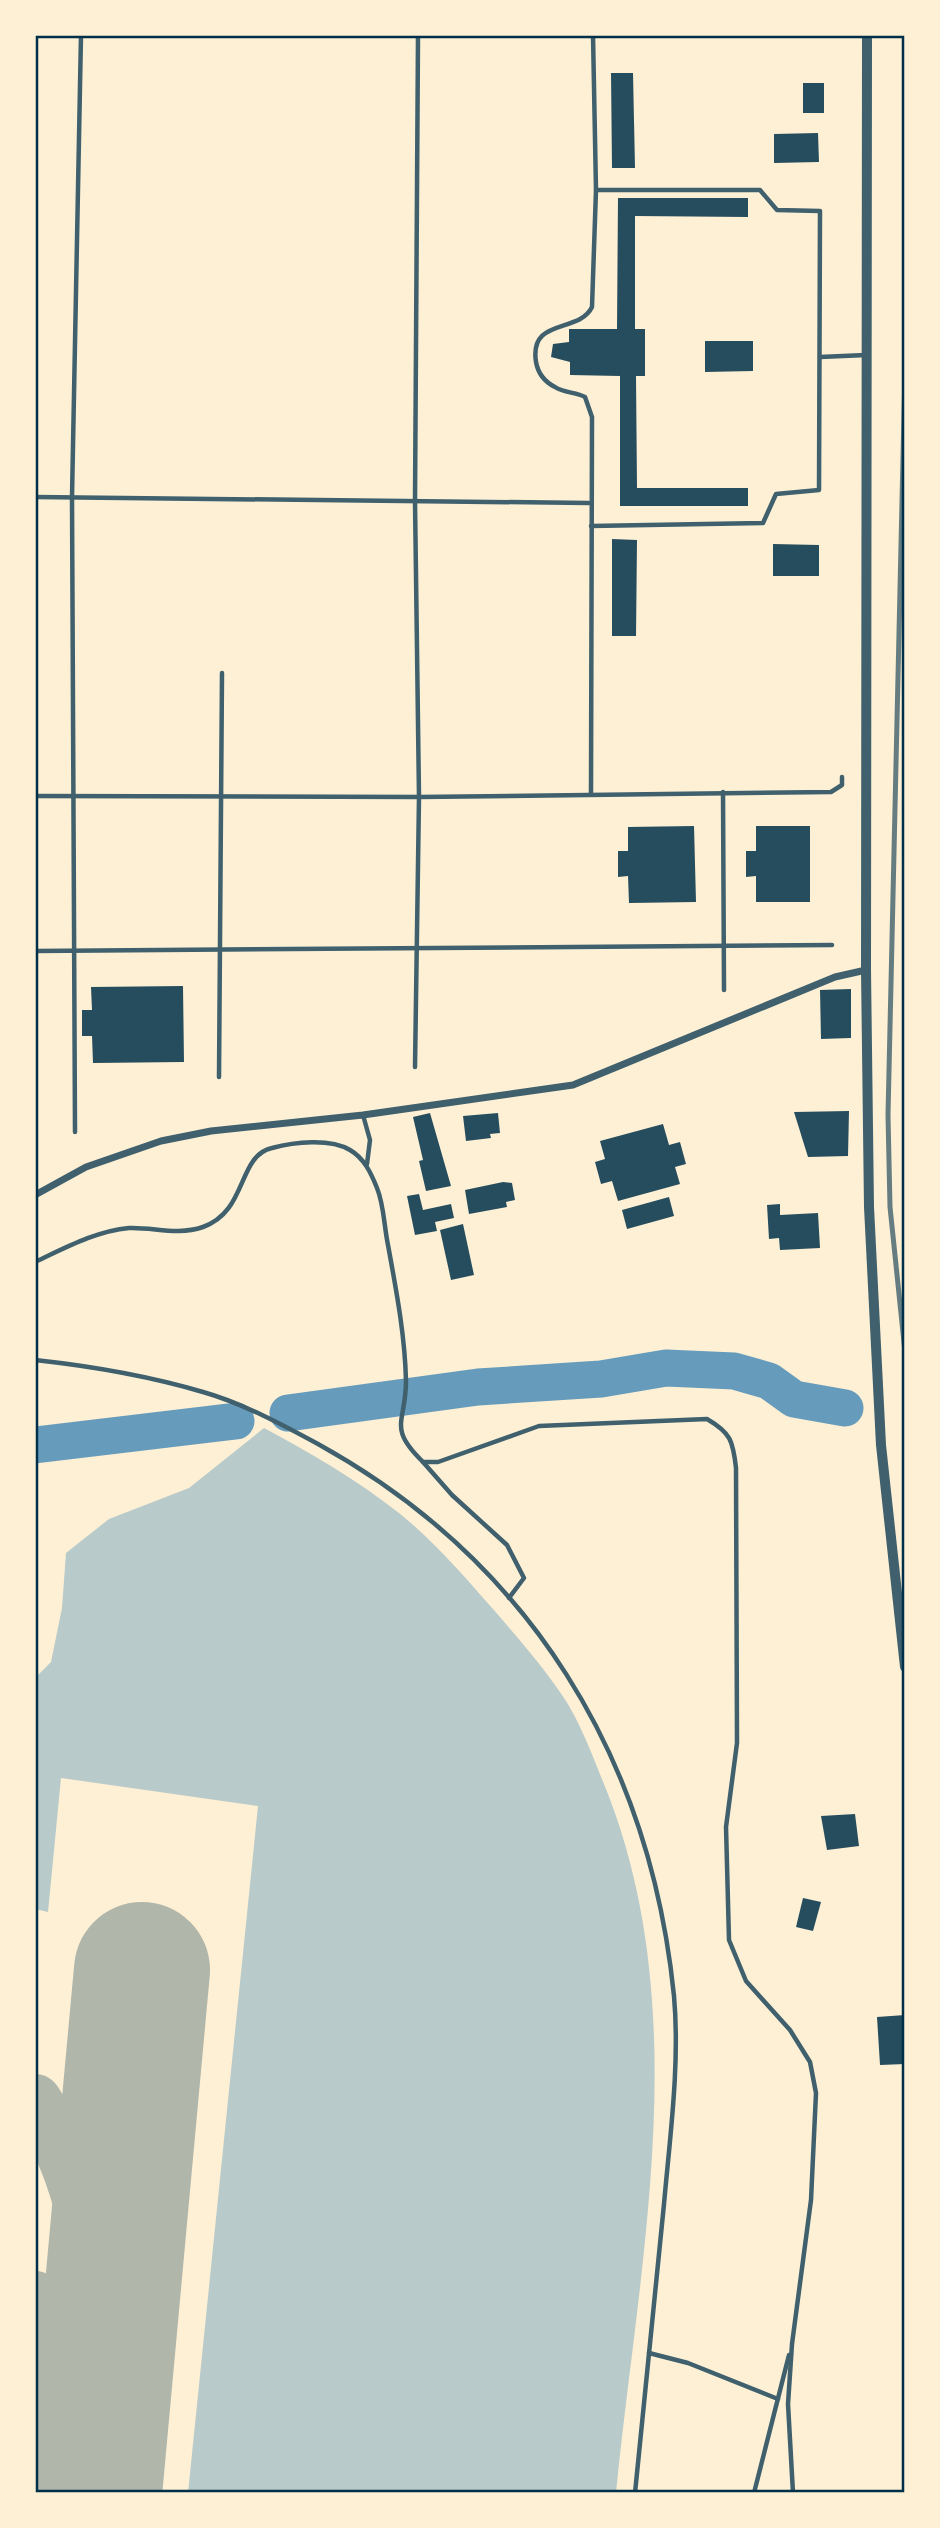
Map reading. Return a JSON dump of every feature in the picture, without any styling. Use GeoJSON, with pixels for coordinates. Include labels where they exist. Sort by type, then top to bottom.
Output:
{"type":"FeatureCollection","features":[{"type":"Feature","properties":{"kind":"street"},"geometry":{"type":"LineString","coordinates":[[867,35],[866,970],[869,1207],[881,1445],[905,1667]]}},
{"type":"Feature","properties":{"kind":"street"},"geometry":{"type":"LineString","coordinates":[[35,1195],[86,1167],[161,1141],[211,1131],[363,1115],[573,1084],[835,977],[866,970]]}},
{"type":"Feature","properties":{"kind":"lane"},"geometry":{"type":"LineString","coordinates":[[75,1132],[72,497],[80,35]]}},
{"type":"Feature","properties":{"kind":"lane"},"geometry":{"type":"LineString","coordinates":[[415,1067],[419,797],[415,501],[418,35]]}},
{"type":"Feature","properties":{"kind":"lane"},"geometry":{"type":"LineString","coordinates":[[591,793],[594,666],[590,407],[585,397],[556,388],[543,379],[537,366],[535,350],[539,340],[547,332],[582,319],[592,307],[596,190],[593,35]]}},
{"type":"Feature","properties":{"kind":"lane"},"geometry":{"type":"LineString","coordinates":[[591,526],[763,523],[776,494],[819,490],[820,211],[777,210],[760,191],[596,190]]}},
{"type":"Feature","properties":{"kind":"lane"},"geometry":{"type":"LineString","coordinates":[[820,357],[867,355]]}},
{"type":"Feature","properties":{"kind":"lane"},"geometry":{"type":"LineString","coordinates":[[35,497],[590,503]]}},
{"type":"Feature","properties":{"kind":"lane"},"geometry":{"type":"LineString","coordinates":[[219,1077],[222,673]]}},
{"type":"Feature","properties":{"kind":"lane"},"geometry":{"type":"LineString","coordinates":[[35,796],[419,797],[831,792],[842,785],[842,777]]}},
{"type":"Feature","properties":{"kind":"lane"},"geometry":{"type":"LineString","coordinates":[[723,792],[724,990]]}},
{"type":"Feature","properties":{"kind":"lane"},"geometry":{"type":"LineString","coordinates":[[35,951],[832,946]]}},
{"type":"Feature","properties":{"kind":"lane"},"geometry":{"type":"LineString","coordinates":[[363,1115],[370,1140],[367,1165]]}},
{"type":"Feature","properties":{"kind":"lane"},"geometry":{"type":"LineString","coordinates":[[35,1262],[93,1236],[130,1228],[174,1233],[204,1227],[227,1212],[237,1199],[251,1161],[271,1148],[314,1143],[338,1144],[352,1151],[367,1165],[378,1190],[399,1309],[406,1382],[399,1431],[408,1448],[507,1545],[524,1578],[509,1598]]}},
{"type":"Feature","properties":{"kind":"lane"},"geometry":{"type":"LineString","coordinates":[[35,1360],[70,1364],[205,1392],[294,1431],[360,1468],[427,1514],[509,1598],[564,1668],[607,1743],[642,1830],[665,1929],[674,2000],[673,2089],[635,2493]]}},
{"type":"Feature","properties":{"kind":"lane"},"geometry":{"type":"LineString","coordinates":[[423,1462],[438,1462],[539,1426],[707,1419],[727,1431],[734,1450],[737,1743],[726,1827],[729,1940],[746,1981],[790,2030],[810,2062],[816,2093],[811,2200],[792,2344],[788,2404],[793,2493]]}},
{"type":"Feature","properties":{"kind":"lane"},"geometry":{"type":"LineString","coordinates":[[754,2493],[792,2344]]}},
{"type":"Feature","properties":{"kind":"lane"},"geometry":{"type":"LineString","coordinates":[[649,2353],[688,2363],[778,2399]]}},
{"type":"Feature","properties":{"kind":"shaded area"},"geometry":{"type":"Polygon","coordinates":[[[264,1428],[367,1489],[412,1524],[448,1559],[554,1684],[580,1727],[604,1784],[632,1870],[648,1957],[654,2046],[653,2136],[647,2225],[616,2493],[188,2493],[258,1806],[61,1778],[48,1912],[35,1909],[35,1678],[51,1662],[62,1608],[66,1553],[109,1519],[189,1488],[264,1428]]]}},
{"type":"Feature","properties":{"kind":"building"},"geometry":{"type":"Polygon","coordinates":[[[611,73],[633,73],[635,168],[612,168],[611,73]]]}},
{"type":"Feature","properties":{"kind":"building"},"geometry":{"type":"Polygon","coordinates":[[[803,83],[824,83],[824,113],[803,113],[803,83]]]}},
{"type":"Feature","properties":{"kind":"building"},"geometry":{"type":"Polygon","coordinates":[[[818,133],[819,162],[774,163],[774,134],[818,133]]]}},
{"type":"Feature","properties":{"kind":"building"},"geometry":{"type":"Polygon","coordinates":[[[618,198],[748,198],[748,217],[635,216],[635,329],[645,329],[645,376],[636,376],[637,488],[748,488],[748,506],[620,506],[620,376],[570,375],[570,362],[551,357],[553,344],[569,342],[569,329],[617,329],[618,198]]]}},
{"type":"Feature","properties":{"kind":"building"},"geometry":{"type":"Polygon","coordinates":[[[705,341],[753,341],[753,371],[705,372],[705,341]]]}},
{"type":"Feature","properties":{"kind":"building"},"geometry":{"type":"Polygon","coordinates":[[[612,539],[637,540],[636,636],[612,636],[612,539]]]}},
{"type":"Feature","properties":{"kind":"building"},"geometry":{"type":"Polygon","coordinates":[[[773,544],[819,545],[819,576],[773,576],[773,544]]]}},
{"type":"Feature","properties":{"kind":"building"},"geometry":{"type":"Polygon","coordinates":[[[694,826],[696,902],[629,903],[628,876],[618,877],[618,851],[628,851],[628,827],[694,826]]]}},
{"type":"Feature","properties":{"kind":"building"},"geometry":{"type":"Polygon","coordinates":[[[756,826],[810,826],[810,902],[756,902],[756,876],[746,877],[746,851],[756,851],[756,826]]]}},
{"type":"Feature","properties":{"kind":"building"},"geometry":{"type":"Polygon","coordinates":[[[183,986],[184,1062],[93,1063],[92,1036],[82,1036],[82,1010],[92,1010],[91,987],[183,986]]]}},
{"type":"Feature","properties":{"kind":"building"},"geometry":{"type":"Polygon","coordinates":[[[851,989],[851,1038],[821,1039],[820,990],[851,989]]]}},
{"type":"Feature","properties":{"kind":"building"},"geometry":{"type":"Polygon","coordinates":[[[849,1111],[848,1156],[808,1157],[794,1112],[849,1111]]]}},
{"type":"Feature","properties":{"kind":"building"},"geometry":{"type":"Polygon","coordinates":[[[430,1113],[451,1186],[426,1191],[419,1161],[423,1160],[413,1117],[430,1113]]]}},
{"type":"Feature","properties":{"kind":"building"},"geometry":{"type":"Polygon","coordinates":[[[498,1113],[500,1133],[490,1134],[491,1138],[466,1141],[463,1116],[498,1113]]]}},
{"type":"Feature","properties":{"kind":"building"},"geometry":{"type":"Polygon","coordinates":[[[663,1124],[669,1145],[680,1142],[686,1164],[675,1167],[680,1184],[618,1201],[612,1181],[601,1184],[595,1162],[605,1159],[600,1141],[663,1124]]]}},
{"type":"Feature","properties":{"kind":"building"},"geometry":{"type":"Polygon","coordinates":[[[503,1182],[512,1183],[515,1200],[506,1202],[507,1207],[469,1214],[465,1190],[503,1182]]]}},
{"type":"Feature","properties":{"kind":"building"},"geometry":{"type":"Polygon","coordinates":[[[419,1194],[423,1210],[451,1204],[454,1218],[435,1222],[437,1231],[415,1235],[407,1196],[419,1194]]]}},
{"type":"Feature","properties":{"kind":"building"},"geometry":{"type":"Polygon","coordinates":[[[669,1197],[674,1216],[627,1229],[622,1210],[669,1197]]]}},
{"type":"Feature","properties":{"kind":"building"},"geometry":{"type":"Polygon","coordinates":[[[780,1204],[780,1215],[818,1213],[820,1248],[780,1250],[779,1238],[769,1239],[767,1205],[780,1204]]]}},
{"type":"Feature","properties":{"kind":"building"},"geometry":{"type":"Polygon","coordinates":[[[463,1224],[474,1275],[451,1280],[440,1230],[463,1224]]]}},
{"type":"Feature","properties":{"kind":"building"},"geometry":{"type":"Polygon","coordinates":[[[855,1814],[859,1846],[827,1850],[821,1816],[855,1814]]]}},
{"type":"Feature","properties":{"kind":"building"},"geometry":{"type":"Polygon","coordinates":[[[803,1898],[821,1902],[813,1931],[796,1927],[803,1898]]]}},
{"type":"Feature","properties":{"kind":"building"},"geometry":{"type":"Polygon","coordinates":[[[905,2015],[905,2064],[880,2065],[877,2017],[905,2015]]]}},
{"type":"Feature","properties":{"kind":"waterway"},"geometry":{"type":"LineString","coordinates":[[288,1413],[478,1387],[601,1379],[666,1368],[734,1371],[769,1381],[794,1399],[845,1408]]}},
{"type":"Feature","properties":{"kind":"waterway"},"geometry":{"type":"LineString","coordinates":[[35,1445],[236,1421]]}},
{"type":"Feature","properties":{"kind":"taxiway"},"geometry":{"type":"LineString","coordinates":[[35,2101],[56,2138],[72,2176],[83,2215],[96,2295],[101,2419]]}},
{"type":"Feature","properties":{"kind":"taxiway"},"geometry":{"type":"LineString","coordinates":[[35,2298],[50,2493]]}},
{"type":"Feature","properties":{"kind":"runway"},"geometry":{"type":"LineString","coordinates":[[94,2493],[142,1970]]}},
{"type":"Feature","properties":{"kind":"railway"},"geometry":{"type":"LineString","coordinates":[[905,370],[888,1115],[890,1207],[905,1352]]}}]}
